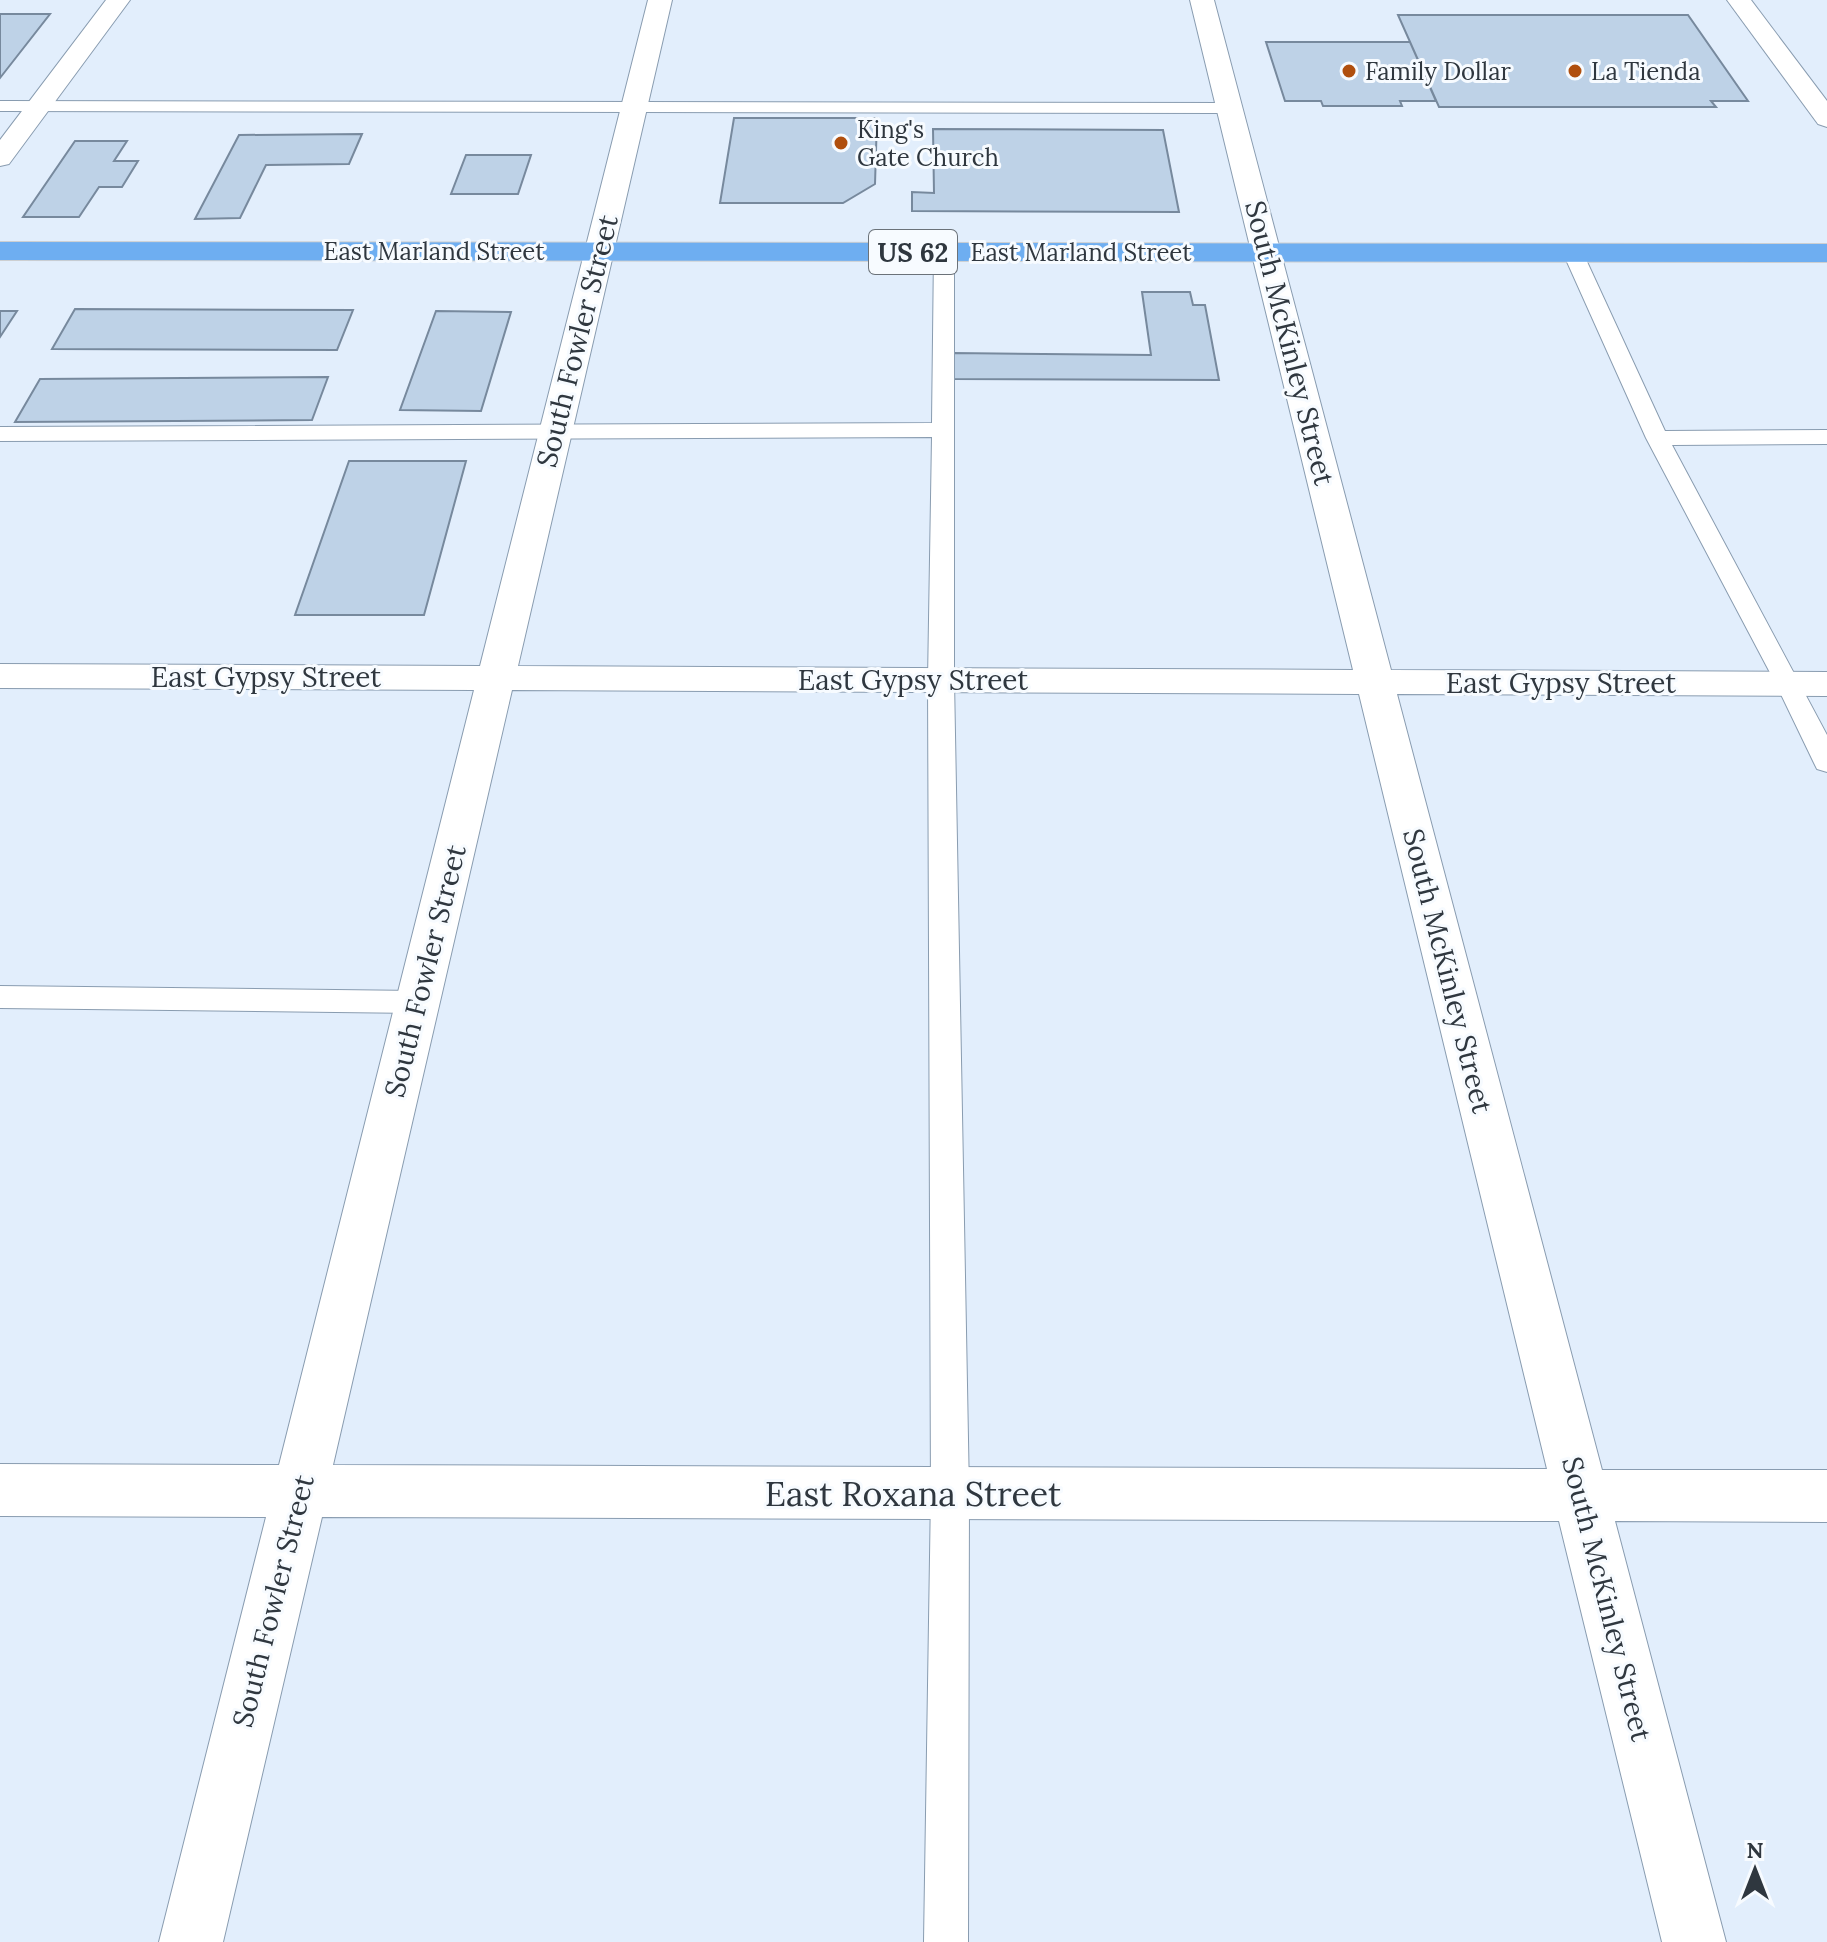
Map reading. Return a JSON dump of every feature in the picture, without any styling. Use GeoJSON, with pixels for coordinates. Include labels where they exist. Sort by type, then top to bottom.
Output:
{"type":"FeatureCollection","features":[{"type":"Feature","properties":{"kind":"highway","name":"East Marland Street"},"geometry":{"type":"LineString","coordinates":[[0,251],[1827,253]]}},
{"type":"Feature","properties":{"kind":"street"},"geometry":{"type":"LineString","coordinates":[[0,158],[118,0]]}},
{"type":"Feature","properties":{"kind":"street","name":"South Fowler Street"},"geometry":{"type":"LineString","coordinates":[[191,1942],[660,0]]}},
{"type":"Feature","properties":{"kind":"street","name":"South McKinley Street"},"geometry":{"type":"LineString","coordinates":[[1202,0],[1694,1942]]}},
{"type":"Feature","properties":{"kind":"street"},"geometry":{"type":"LineString","coordinates":[[1739,0],[1826,115]]}},
{"type":"Feature","properties":{"kind":"street","name":"East Gypsy Street"},"geometry":{"type":"LineString","coordinates":[[0,676],[1827,684]]}},
{"type":"Feature","properties":{"kind":"street","name":"East Roxana Street"},"geometry":{"type":"LineString","coordinates":[[0,1490],[1827,1496]]}},
{"type":"Feature","properties":{"kind":"lane"},"geometry":{"type":"LineString","coordinates":[[0,106],[1230,108]]}},
{"type":"Feature","properties":{"kind":"lane"},"geometry":{"type":"LineString","coordinates":[[944,252],[941,680],[950,1493],[946,1942]]}},
{"type":"Feature","properties":{"kind":"lane"},"geometry":{"type":"LineString","coordinates":[[1573,253],[1657,438],[1789,684],[1827,763]]}},
{"type":"Feature","properties":{"kind":"lane"},"geometry":{"type":"LineString","coordinates":[[0,434],[943,430]]}},
{"type":"Feature","properties":{"kind":"lane"},"geometry":{"type":"LineString","coordinates":[[1657,438],[1827,437]]}},
{"type":"Feature","properties":{"kind":"lane"},"geometry":{"type":"LineString","coordinates":[[0,997],[417,1002]]}},
{"type":"Feature","properties":{"kind":"building"},"geometry":{"type":"Polygon","coordinates":[[[0,14],[50,14],[0,78],[0,14]]]}},
{"type":"Feature","properties":{"kind":"building","name":"La Tienda"},"geometry":{"type":"Polygon","coordinates":[[[1398,15],[1688,15],[1748,101],[1711,101],[1716,107],[1439,107],[1398,15]]]}},
{"type":"Feature","properties":{"kind":"building","name":"Family Dollar"},"geometry":{"type":"Polygon","coordinates":[[[1266,42],[1410,42],[1436,101],[1400,101],[1402,106],[1323,106],[1321,101],[1285,101],[1266,42]]]}},
{"type":"Feature","properties":{"kind":"building"},"geometry":{"type":"Polygon","coordinates":[[[734,118],[877,118],[875,184],[843,203],[720,203],[734,118]]]}},
{"type":"Feature","properties":{"kind":"building"},"geometry":{"type":"Polygon","coordinates":[[[933,129],[1163,130],[1179,212],[912,211],[912,192],[934,193],[933,129]]]}},
{"type":"Feature","properties":{"kind":"building"},"geometry":{"type":"Polygon","coordinates":[[[362,134],[349,164],[266,165],[240,218],[195,219],[239,135],[362,134]]]}},
{"type":"Feature","properties":{"kind":"building"},"geometry":{"type":"Polygon","coordinates":[[[75,141],[127,141],[114,161],[138,161],[122,187],[99,187],[79,217],[23,217],[75,141]]]}},
{"type":"Feature","properties":{"kind":"building"},"geometry":{"type":"Polygon","coordinates":[[[466,155],[531,155],[518,194],[451,194],[466,155]]]}},
{"type":"Feature","properties":{"kind":"building"},"geometry":{"type":"Polygon","coordinates":[[[1142,292],[1190,292],[1193,305],[1205,305],[1219,380],[954,379],[954,353],[1151,355],[1142,292]]]}},
{"type":"Feature","properties":{"kind":"building"},"geometry":{"type":"Polygon","coordinates":[[[75,309],[353,310],[337,350],[52,349],[75,309]]]}},
{"type":"Feature","properties":{"kind":"building"},"geometry":{"type":"Polygon","coordinates":[[[0,311],[17,311],[0,337],[0,311]]]}},
{"type":"Feature","properties":{"kind":"building"},"geometry":{"type":"Polygon","coordinates":[[[436,311],[511,312],[481,411],[400,410],[436,311]]]}},
{"type":"Feature","properties":{"kind":"building"},"geometry":{"type":"Polygon","coordinates":[[[328,377],[312,420],[15,422],[40,379],[328,377]]]}},
{"type":"Feature","properties":{"kind":"building"},"geometry":{"type":"Polygon","coordinates":[[[349,461],[466,461],[424,615],[295,615],[349,461]]]}},
{"type":"Feature","properties":{"kind":"place","name":"Family Dollar"},"geometry":{"type":"Point","coordinates":[1349,71]}},
{"type":"Feature","properties":{"kind":"place","name":"La Tienda"},"geometry":{"type":"Point","coordinates":[1575,71]}},
{"type":"Feature","properties":{"kind":"place","name":"King's Gate Church"},"geometry":{"type":"Point","coordinates":[841,143]}}]}
